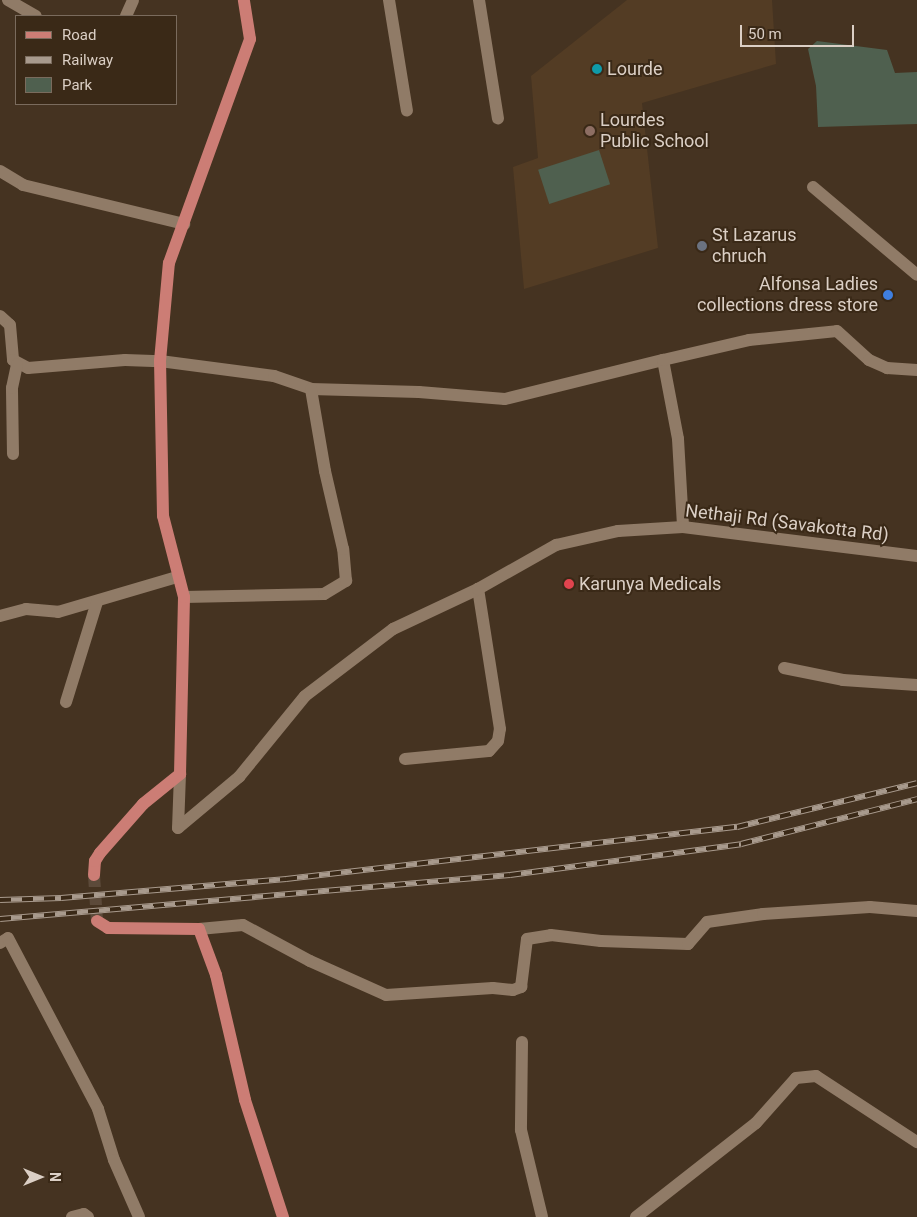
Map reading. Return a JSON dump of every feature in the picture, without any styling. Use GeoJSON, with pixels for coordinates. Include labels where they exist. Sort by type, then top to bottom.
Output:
{"type":"FeatureCollection","features":[{"type":"Feature","properties":{"kind":"main road"},"geometry":{"type":"LineString","coordinates":[[94,875],[95,860],[100,853],[143,804],[180,774],[184,597],[163,516],[160,361],[169,263],[250,39],[244,0]]}},
{"type":"Feature","properties":{"kind":"main road"},"geometry":{"type":"LineString","coordinates":[[97,921],[108,928],[199,929],[216,975],[245,1100],[283,1217]]}},
{"type":"Feature","properties":{"kind":"street"},"geometry":{"type":"LineString","coordinates":[[8,0],[34,15]]}},
{"type":"Feature","properties":{"kind":"street"},"geometry":{"type":"LineString","coordinates":[[126,15],[133,0]]}},
{"type":"Feature","properties":{"kind":"street"},"geometry":{"type":"LineString","coordinates":[[389,0],[407,111]]}},
{"type":"Feature","properties":{"kind":"street"},"geometry":{"type":"LineString","coordinates":[[479,0],[498,118]]}},
{"type":"Feature","properties":{"kind":"street"},"geometry":{"type":"LineString","coordinates":[[0,171],[23,185],[184,224]]}},
{"type":"Feature","properties":{"kind":"street"},"geometry":{"type":"LineString","coordinates":[[813,187],[917,275]]}},
{"type":"Feature","properties":{"kind":"street"},"geometry":{"type":"LineString","coordinates":[[0,316],[10,325],[13,360],[17,364],[28,368],[125,360],[160,361],[274,376],[311,389],[420,392],[505,399],[749,340],[837,331],[869,360],[887,368],[917,370]]}},
{"type":"Feature","properties":{"kind":"street"},"geometry":{"type":"LineString","coordinates":[[663,360],[678,439],[683,527]]}},
{"type":"Feature","properties":{"kind":"street"},"geometry":{"type":"LineString","coordinates":[[13,454],[12,388],[17,364]]}},
{"type":"Feature","properties":{"kind":"street"},"geometry":{"type":"LineString","coordinates":[[184,597],[324,594],[346,581],[343,549],[325,471],[311,389]]}},
{"type":"Feature","properties":{"kind":"street","name":"Nethaji Rd (Savakotta Rd)"},"geometry":{"type":"LineString","coordinates":[[180,774],[178,828],[239,777],[305,696],[393,629],[478,589],[556,545],[618,531],[683,527],[917,556]]}},
{"type":"Feature","properties":{"kind":"street"},"geometry":{"type":"LineString","coordinates":[[0,616],[26,609],[58,612],[97,602],[178,576]]}},
{"type":"Feature","properties":{"kind":"street"},"geometry":{"type":"LineString","coordinates":[[405,759],[488,751],[498,741],[500,729],[478,589]]}},
{"type":"Feature","properties":{"kind":"street"},"geometry":{"type":"LineString","coordinates":[[66,702],[97,602]]}},
{"type":"Feature","properties":{"kind":"street"},"geometry":{"type":"LineString","coordinates":[[784,668],[843,680],[917,685]]}},
{"type":"Feature","properties":{"kind":"street"},"geometry":{"type":"LineString","coordinates":[[199,929],[243,925],[310,961],[386,995],[493,988],[513,990],[521,987],[527,939],[551,935],[601,941],[688,944],[707,922],[763,914],[860,908],[917,911]]}},
{"type":"Feature","properties":{"kind":"street"},"geometry":{"type":"LineString","coordinates":[[0,942],[8,938],[98,1109],[114,1160],[139,1217]]}},
{"type":"Feature","properties":{"kind":"street"},"geometry":{"type":"LineString","coordinates":[[522,1042],[522,1130],[542,1217]]}},
{"type":"Feature","properties":{"kind":"street"},"geometry":{"type":"LineString","coordinates":[[636,1217],[756,1123],[796,1078],[816,1076],[917,1142]]}},
{"type":"Feature","properties":{"kind":"street"},"geometry":{"type":"LineString","coordinates":[[72,1217],[84,1214],[88,1217]]}},
{"type":"Feature","properties":{"kind":"shaded area","name":"Lourdes Public School"},"geometry":{"type":"Polygon","coordinates":[[[627,0],[772,0],[776,64],[642,103],[658,248],[524,289],[513,167],[538,158],[531,76],[627,0]]]}},
{"type":"Feature","properties":{"kind":"green space"},"geometry":{"type":"Polygon","coordinates":[[[817,41],[887,50],[895,73],[917,72],[917,124],[818,127],[816,86],[808,49],[817,41]]]}},
{"type":"Feature","properties":{"kind":"green space"},"geometry":{"type":"Polygon","coordinates":[[[599,150],[610,184],[549,204],[538,170],[599,150]]]}},
{"type":"Feature","properties":{"kind":"tunnel"},"geometry":{"type":"LineString","coordinates":[[94,875],[97,921]]}},
{"type":"Feature","properties":{"kind":"railway"},"geometry":{"type":"LineString","coordinates":[[0,900],[61,898],[286,879],[737,827],[917,783]]}},
{"type":"Feature","properties":{"kind":"railway"},"geometry":{"type":"LineString","coordinates":[[0,919],[510,875],[741,844],[917,799]]}},
{"type":"Feature","properties":{"kind":"place","name":"Lourde"},"geometry":{"type":"Point","coordinates":[597,69]}},
{"type":"Feature","properties":{"kind":"place","name":"Lourdes Public School"},"geometry":{"type":"Point","coordinates":[590,131]}},
{"type":"Feature","properties":{"kind":"place","name":"St Lazarus chruch"},"geometry":{"type":"Point","coordinates":[702,246]}},
{"type":"Feature","properties":{"kind":"place","name":"Alfonsa Ladies collections dress store"},"geometry":{"type":"Point","coordinates":[888,295]}},
{"type":"Feature","properties":{"kind":"place","name":"Karunya Medicals"},"geometry":{"type":"Point","coordinates":[569,584]}}]}
